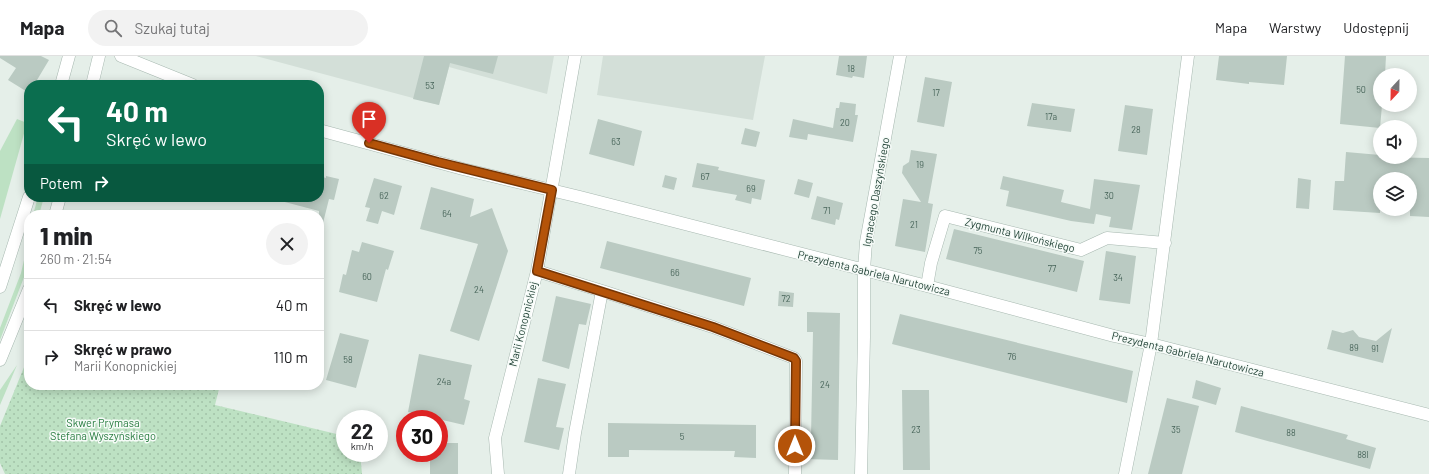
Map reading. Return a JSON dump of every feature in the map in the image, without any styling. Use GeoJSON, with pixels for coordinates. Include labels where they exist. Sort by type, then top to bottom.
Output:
{"type":"FeatureCollection","features":[{"type":"Feature","properties":{"kind":"street"},"geometry":{"type":"LineString","coordinates":[[62,80],[69,56]]}},
{"type":"Feature","properties":{"kind":"street"},"geometry":{"type":"LineString","coordinates":[[93,80],[99,56]]}},
{"type":"Feature","properties":{"kind":"street"},"geometry":{"type":"LineString","coordinates":[[121,56],[181,80]]}},
{"type":"Feature","properties":{"kind":"street","name":"Marii Konopnickiej"},"geometry":{"type":"LineString","coordinates":[[498,474],[495,438],[537,271],[575,56]]}},
{"type":"Feature","properties":{"kind":"street","name":"Ignacego Daszyńskiego"},"geometry":{"type":"LineString","coordinates":[[861,474],[864,270],[866,242],[900,56]]}},
{"type":"Feature","properties":{"kind":"street"},"geometry":{"type":"LineString","coordinates":[[1125,474],[1151,344],[1188,56]]}},
{"type":"Feature","properties":{"kind":"street","name":"Prezydenta Gabriela Narutowicza"},"geometry":{"type":"LineString","coordinates":[[324,131],[456,167],[552,190],[1429,416]]}},
{"type":"Feature","properties":{"kind":"street"},"geometry":{"type":"LineString","coordinates":[[0,287],[24,213]]}},
{"type":"Feature","properties":{"kind":"street","name":"Zygmunta Wilkońskiego"},"geometry":{"type":"LineString","coordinates":[[927,286],[931,263],[945,216],[1081,250],[1108,238],[1165,243]]}},
{"type":"Feature","properties":{"kind":"street"},"geometry":{"type":"LineString","coordinates":[[537,271],[713,327],[794,358],[796,361],[795,474]]}},
{"type":"Feature","properties":{"kind":"street"},"geometry":{"type":"LineString","coordinates":[[569,474],[575,433],[602,291]]}},
{"type":"Feature","properties":{"kind":"street"},"geometry":{"type":"LineString","coordinates":[[0,360],[24,301]]}},
{"type":"Feature","properties":{"kind":"shaded area"},"geometry":{"type":"Polygon","coordinates":[[[256,56],[554,56],[547,94],[449,67],[439,105],[256,56]]]}},
{"type":"Feature","properties":{"kind":"shaded area"},"geometry":{"type":"Polygon","coordinates":[[[603,56],[765,56],[753,120],[597,95],[603,56]]]}},
{"type":"Feature","properties":{"kind":"green space"},"geometry":{"type":"Polygon","coordinates":[[[17,119],[24,122],[24,134],[0,219],[0,151],[17,119]]]}},
{"type":"Feature","properties":{"kind":"green space"},"geometry":{"type":"Polygon","coordinates":[[[37,202],[43,202],[40,210],[34,210],[37,202]]]}},
{"type":"Feature","properties":{"kind":"green space"},"geometry":{"type":"Polygon","coordinates":[[[24,260],[24,277],[0,340],[0,328],[21,273],[24,260]]]}},
{"type":"Feature","properties":{"kind":"green space"},"geometry":{"type":"Polygon","coordinates":[[[17,365],[0,405],[0,390],[17,365]]]}},
{"type":"Feature","properties":{"kind":"green space","name":"Skwer Prymasa Stefana Wyszyńskiego"},"geometry":{"type":"Polygon","coordinates":[[[24,367],[24,390],[219,390],[215,405],[336,434],[336,462],[361,462],[362,474],[5,474],[0,463],[0,426],[24,367]]]}},
{"type":"Feature","properties":{"kind":"building"},"geometry":{"type":"Polygon","coordinates":[[[0,56],[41,56],[49,60],[37,80],[24,80],[24,90],[8,80],[16,68],[0,58],[0,56]]]}},
{"type":"Feature","properties":{"kind":"building"},"geometry":{"type":"Polygon","coordinates":[[[424,56],[498,56],[493,74],[450,63],[439,105],[413,99],[424,56]]]}},
{"type":"Feature","properties":{"kind":"building"},"geometry":{"type":"Polygon","coordinates":[[[839,56],[867,56],[864,78],[853,76],[852,78],[836,75],[839,56]]]}},
{"type":"Feature","properties":{"kind":"building"},"geometry":{"type":"Polygon","coordinates":[[[1219,56],[1287,56],[1284,85],[1249,82],[1249,84],[1216,80],[1219,56]]]}},
{"type":"Feature","properties":{"kind":"building"},"geometry":{"type":"Polygon","coordinates":[[[1345,56],[1386,56],[1385,68],[1373,68],[1373,112],[1381,112],[1381,120],[1373,120],[1373,127],[1340,124],[1345,56]]]}},
{"type":"Feature","properties":{"kind":"building"},"geometry":{"type":"Polygon","coordinates":[[[925,77],[952,82],[944,127],[917,122],[925,77]]]}},
{"type":"Feature","properties":{"kind":"building"},"geometry":{"type":"Polygon","coordinates":[[[840,102],[856,104],[855,115],[858,115],[853,142],[808,134],[807,140],[789,137],[793,119],[833,128],[836,108],[839,108],[840,102]]]}},
{"type":"Feature","properties":{"kind":"building"},"geometry":{"type":"Polygon","coordinates":[[[1032,103],[1075,109],[1071,132],[1027,126],[1032,103]]]}},
{"type":"Feature","properties":{"kind":"building"},"geometry":{"type":"Polygon","coordinates":[[[1125,105],[1153,109],[1147,155],[1118,151],[1125,105]]]}},
{"type":"Feature","properties":{"kind":"building"},"geometry":{"type":"Polygon","coordinates":[[[598,119],[642,131],[634,166],[589,154],[598,119]]]}},
{"type":"Feature","properties":{"kind":"building"},"geometry":{"type":"Polygon","coordinates":[[[745,128],[760,132],[756,147],[741,144],[745,128]]]}},
{"type":"Feature","properties":{"kind":"building"},"geometry":{"type":"Polygon","coordinates":[[[911,150],[937,154],[928,203],[933,204],[925,252],[895,246],[903,199],[921,202],[902,173],[903,166],[909,162],[911,150]]]}},
{"type":"Feature","properties":{"kind":"building"},"geometry":{"type":"Polygon","coordinates":[[[1346,152],[1373,154],[1373,164],[1417,164],[1417,158],[1429,158],[1429,217],[1410,216],[1417,216],[1417,172],[1373,172],[1373,213],[1333,210],[1335,181],[1344,181],[1346,152]]]}},
{"type":"Feature","properties":{"kind":"building"},"geometry":{"type":"Polygon","coordinates":[[[697,163],[719,167],[718,170],[765,180],[761,200],[752,198],[751,204],[735,200],[737,195],[692,187],[697,163]]]}},
{"type":"Feature","properties":{"kind":"building"},"geometry":{"type":"Polygon","coordinates":[[[665,175],[677,178],[674,190],[662,187],[665,175]]]}},
{"type":"Feature","properties":{"kind":"building"},"geometry":{"type":"Polygon","coordinates":[[[326,176],[339,179],[334,200],[329,199],[324,219],[324,210],[315,210],[285,202],[324,202],[324,177],[326,178],[326,176]]]}},
{"type":"Feature","properties":{"kind":"building"},"geometry":{"type":"Polygon","coordinates":[[[1003,176],[1064,190],[1061,202],[1090,209],[1094,179],[1140,185],[1132,230],[1109,227],[1111,217],[1096,214],[1094,224],[1071,221],[1006,206],[1009,191],[1000,189],[1003,176]]]}},
{"type":"Feature","properties":{"kind":"building"},"geometry":{"type":"Polygon","coordinates":[[[374,178],[402,186],[394,215],[382,211],[378,224],[366,221],[370,208],[365,207],[374,178]]]}},
{"type":"Feature","properties":{"kind":"building"},"geometry":{"type":"Polygon","coordinates":[[[1298,178],[1311,180],[1309,209],[1296,208],[1298,178]]]}},
{"type":"Feature","properties":{"kind":"building"},"geometry":{"type":"Polygon","coordinates":[[[798,179],[813,183],[809,198],[794,194],[798,179]]]}},
{"type":"Feature","properties":{"kind":"building"},"geometry":{"type":"Polygon","coordinates":[[[431,187],[474,199],[470,217],[492,208],[508,251],[479,341],[450,331],[478,244],[420,229],[431,187]]]}},
{"type":"Feature","properties":{"kind":"building"},"geometry":{"type":"Polygon","coordinates":[[[817,196],[843,203],[839,220],[836,219],[835,225],[811,219],[817,196]]]}},
{"type":"Feature","properties":{"kind":"building"},"geometry":{"type":"Polygon","coordinates":[[[954,229],[1084,261],[1077,292],[946,259],[954,229]]]}},
{"type":"Feature","properties":{"kind":"building"},"geometry":{"type":"Polygon","coordinates":[[[607,241],[751,278],[744,306],[600,268],[607,241]]]}},
{"type":"Feature","properties":{"kind":"building"},"geometry":{"type":"Polygon","coordinates":[[[362,242],[394,251],[388,270],[386,269],[377,302],[339,292],[343,274],[346,275],[352,250],[359,252],[362,242]]]}},
{"type":"Feature","properties":{"kind":"building"},"geometry":{"type":"Polygon","coordinates":[[[1106,251],[1136,256],[1130,304],[1099,300],[1106,251]]]}},
{"type":"Feature","properties":{"kind":"building"},"geometry":{"type":"Polygon","coordinates":[[[779,291],[794,293],[793,307],[778,306],[779,291]]]}},
{"type":"Feature","properties":{"kind":"building"},"geometry":{"type":"Polygon","coordinates":[[[556,296],[591,304],[586,325],[579,324],[569,369],[542,361],[556,296]]]}},
{"type":"Feature","properties":{"kind":"building"},"geometry":{"type":"Polygon","coordinates":[[[807,312],[840,313],[838,460],[806,459],[806,438],[811,438],[813,332],[807,332],[807,312]]]}},
{"type":"Feature","properties":{"kind":"building"},"geometry":{"type":"Polygon","coordinates":[[[900,314],[1133,371],[1127,403],[892,344],[900,314]]]}},
{"type":"Feature","properties":{"kind":"building"},"geometry":{"type":"Polygon","coordinates":[[[1392,328],[1383,363],[1327,349],[1332,330],[1343,333],[1353,330],[1359,337],[1376,341],[1392,328]]]}},
{"type":"Feature","properties":{"kind":"building"},"geometry":{"type":"Polygon","coordinates":[[[340,333],[369,340],[356,388],[326,380],[340,333]]]}},
{"type":"Feature","properties":{"kind":"building"},"geometry":{"type":"Polygon","coordinates":[[[419,354],[472,365],[464,399],[470,401],[464,425],[448,421],[448,410],[408,410],[419,354]]]}},
{"type":"Feature","properties":{"kind":"building"},"geometry":{"type":"Polygon","coordinates":[[[538,378],[566,384],[556,427],[564,428],[559,450],[524,442],[538,378]]]}},
{"type":"Feature","properties":{"kind":"building"},"geometry":{"type":"Polygon","coordinates":[[[1196,380],[1221,388],[1216,405],[1192,398],[1196,380]]]}},
{"type":"Feature","properties":{"kind":"building"},"geometry":{"type":"Polygon","coordinates":[[[902,390],[929,390],[930,470],[903,470],[902,390]]]}},
{"type":"Feature","properties":{"kind":"building"},"geometry":{"type":"Polygon","coordinates":[[[1167,398],[1199,406],[1182,474],[1148,474],[1167,398]]]}},
{"type":"Feature","properties":{"kind":"building"},"geometry":{"type":"Polygon","coordinates":[[[1241,406],[1348,435],[1346,439],[1376,448],[1370,469],[1235,432],[1241,406]]]}},
{"type":"Feature","properties":{"kind":"building"},"geometry":{"type":"Polygon","coordinates":[[[608,423],[756,425],[756,458],[734,457],[735,451],[629,450],[629,457],[608,457],[608,423]]]}},
{"type":"Feature","properties":{"kind":"building"},"geometry":{"type":"Polygon","coordinates":[[[448,443],[458,443],[458,474],[430,474],[430,462],[448,462],[448,443]]]}},
{"type":"Feature","properties":{"kind":"route"},"geometry":{"type":"LineString","coordinates":[[369,143],[463,169],[552,190],[537,271],[713,327],[794,358],[796,361],[795,446]]}}]}
